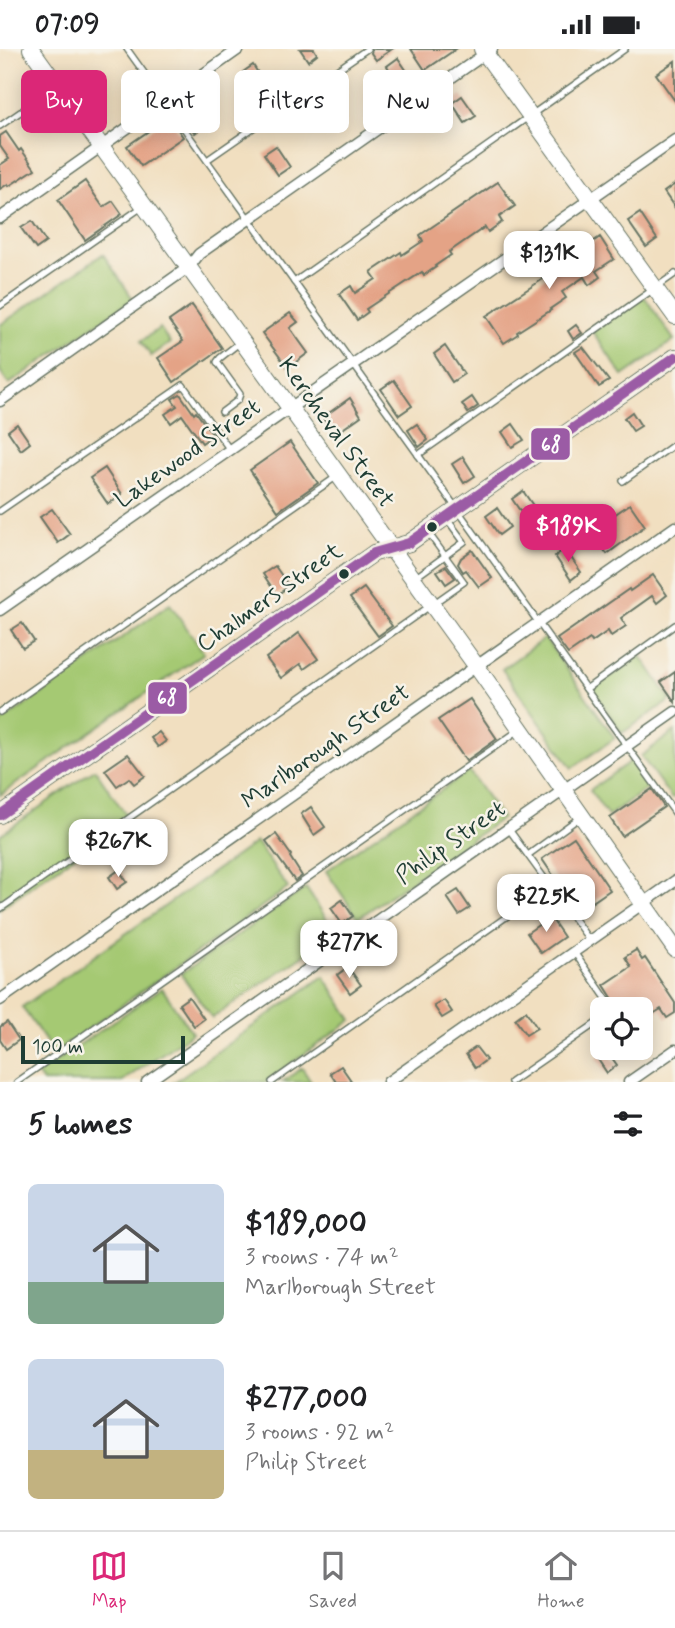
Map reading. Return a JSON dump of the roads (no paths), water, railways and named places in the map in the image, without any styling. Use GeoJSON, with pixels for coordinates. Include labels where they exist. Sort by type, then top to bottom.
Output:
{"type":"FeatureCollection","features":[{"type":"Feature","properties":{"kind":"street","name":"Kercheval Street"},"geometry":{"type":"LineString","coordinates":[[31,49],[46,70]]}},
{"type":"Feature","properties":{"kind":"street"},"geometry":{"type":"LineString","coordinates":[[209,70],[239,49]]}},
{"type":"Feature","properties":{"kind":"street"},"geometry":{"type":"LineString","coordinates":[[0,401],[189,267],[199,254],[487,51],[675,316]]}},
{"type":"Feature","properties":{"kind":"street"},"geometry":{"type":"LineString","coordinates":[[0,218],[121,132]]}},
{"type":"Feature","properties":{"kind":"street","name":"Kercheval Street"},"geometry":{"type":"LineString","coordinates":[[92,133],[477,667],[675,949]]}},
{"type":"Feature","properties":{"kind":"street","name":"Lakewood Street"},"geometry":{"type":"LineString","coordinates":[[0,610],[675,140]]}},
{"type":"Feature","properties":{"kind":"street","name":"Chalmers Street"},"geometry":{"type":"LineString","coordinates":[[0,815],[374,553],[409,543],[675,357]]}},
{"type":"Feature","properties":{"kind":"street","name":"Marlborough Street"},"geometry":{"type":"LineString","coordinates":[[0,1000],[675,527]]}},
{"type":"Feature","properties":{"kind":"street","name":"Philip Street"},"geometry":{"type":"LineString","coordinates":[[147,1082],[675,712]]}},
{"type":"Feature","properties":{"kind":"street"},"geometry":{"type":"LineString","coordinates":[[388,1082],[675,881]]}},
{"type":"Feature","properties":{"kind":"street"},"geometry":{"type":"LineString","coordinates":[[629,1082],[675,1050]]}},
{"type":"Feature","properties":{"kind":"lane"},"geometry":{"type":"LineString","coordinates":[[127,49],[142,70]]}},
{"type":"Feature","properties":{"kind":"lane"},"geometry":{"type":"LineString","coordinates":[[207,160],[367,49]]}},
{"type":"Feature","properties":{"kind":"lane"},"geometry":{"type":"LineString","coordinates":[[294,282],[625,49]]}},
{"type":"Feature","properties":{"kind":"lane"},"geometry":{"type":"LineString","coordinates":[[0,126],[21,112]]}},
{"type":"Feature","properties":{"kind":"lane"},"geometry":{"type":"LineString","coordinates":[[188,133],[418,456],[451,513],[464,542],[413,579]]}},
{"type":"Feature","properties":{"kind":"lane"},"geometry":{"type":"LineString","coordinates":[[0,306],[144,205]]}},
{"type":"Feature","properties":{"kind":"lane"},"geometry":{"type":"LineString","coordinates":[[418,456],[675,274]]}},
{"type":"Feature","properties":{"kind":"lane"},"geometry":{"type":"LineString","coordinates":[[222,412],[238,400],[240,394],[217,362],[242,341]]}},
{"type":"Feature","properties":{"kind":"lane"},"geometry":{"type":"LineString","coordinates":[[0,511],[183,385],[230,450]]}},
{"type":"Feature","properties":{"kind":"lane"},"geometry":{"type":"LineString","coordinates":[[623,481],[675,444]]}},
{"type":"Feature","properties":{"kind":"lane"},"geometry":{"type":"LineString","coordinates":[[0,712],[338,475]]}},
{"type":"Feature","properties":{"kind":"lane"},"geometry":{"type":"LineString","coordinates":[[451,513],[539,624],[673,805],[675,813]]}},
{"type":"Feature","properties":{"kind":"lane"},"geometry":{"type":"LineString","coordinates":[[0,909],[464,582],[426,531]]}},
{"type":"Feature","properties":{"kind":"lane"},"geometry":{"type":"LineString","coordinates":[[433,565],[438,571]]}},
{"type":"Feature","properties":{"kind":"lane"},"geometry":{"type":"LineString","coordinates":[[447,584],[452,591]]}},
{"type":"Feature","properties":{"kind":"lane"},"geometry":{"type":"LineString","coordinates":[[586,689],[675,625]]}},
{"type":"Feature","properties":{"kind":"lane"},"geometry":{"type":"LineString","coordinates":[[17,1082],[520,729]]}},
{"type":"Feature","properties":{"kind":"lane"},"geometry":{"type":"LineString","coordinates":[[528,855],[582,816]]}},
{"type":"Feature","properties":{"kind":"lane"},"geometry":{"type":"LineString","coordinates":[[508,828],[590,941]]}},
{"type":"Feature","properties":{"kind":"lane"},"geometry":{"type":"LineString","coordinates":[[272,1082],[550,886]]}},
{"type":"Feature","properties":{"kind":"lane"},"geometry":{"type":"LineString","coordinates":[[573,952],[605,997]]}},
{"type":"Feature","properties":{"kind":"lane"},"geometry":{"type":"LineString","coordinates":[[511,1082],[590,1027]]}}]}
